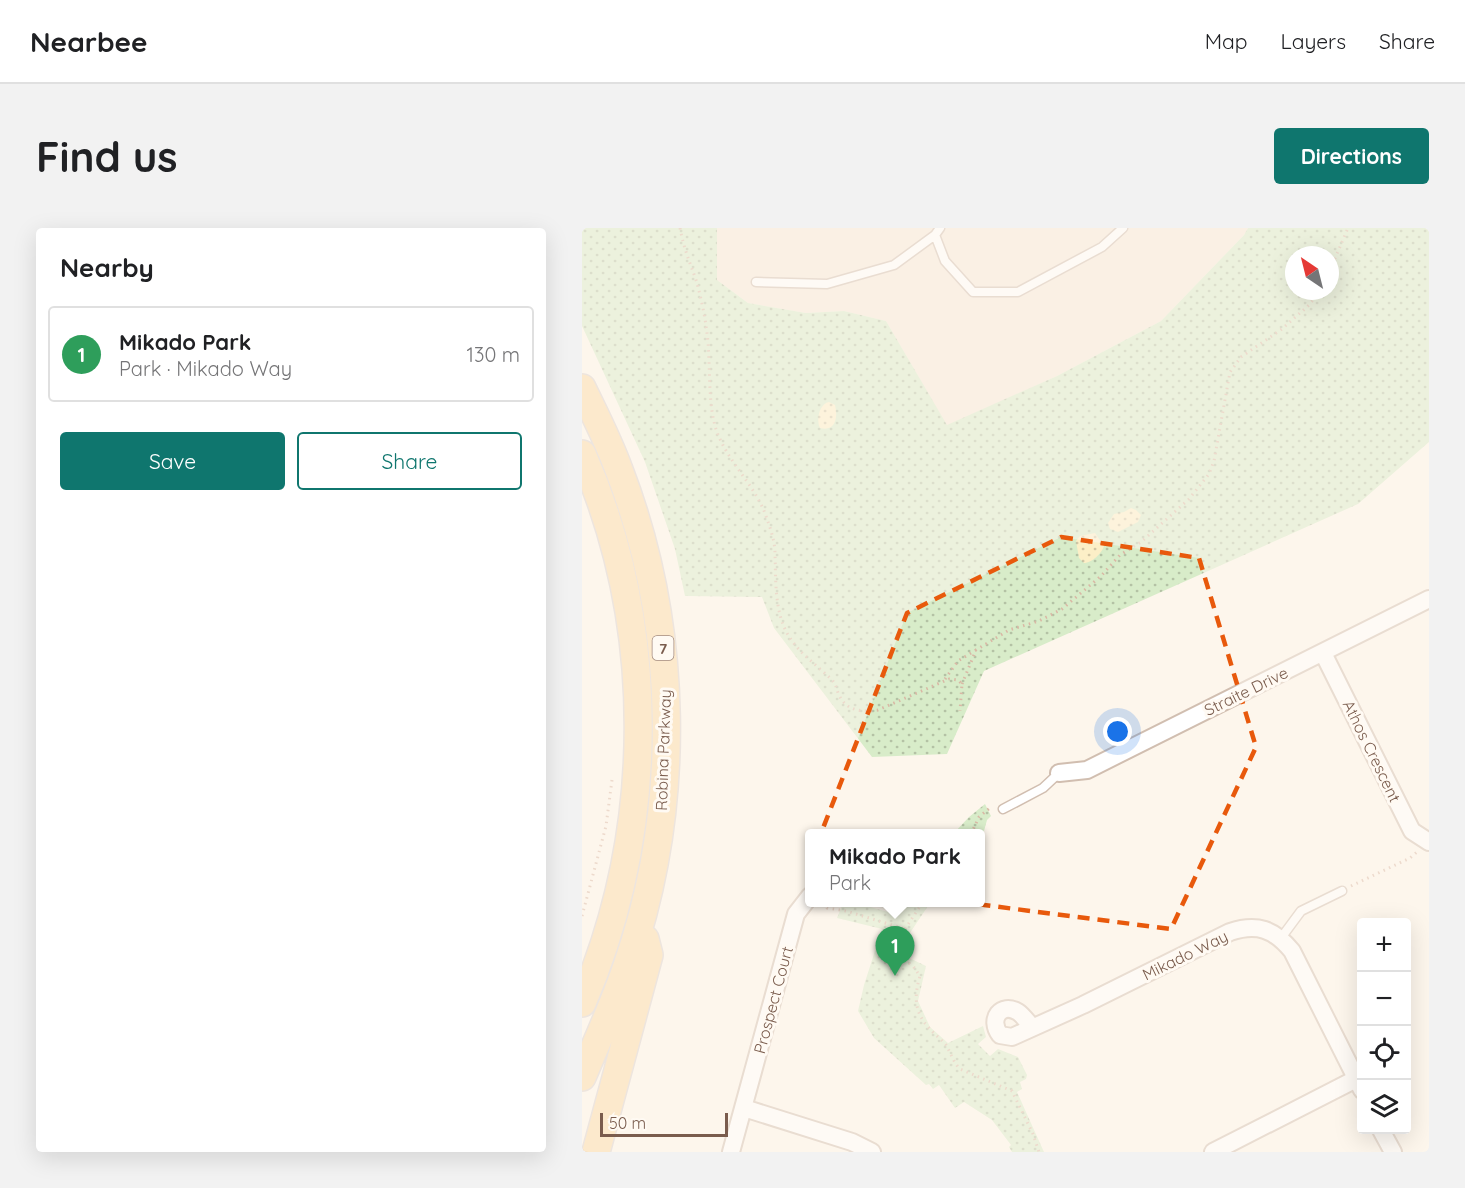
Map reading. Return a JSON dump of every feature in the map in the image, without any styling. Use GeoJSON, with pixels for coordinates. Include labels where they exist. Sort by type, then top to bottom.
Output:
{"type":"FeatureCollection","features":[{"type":"Feature","properties":{"kind":"main road","name":"Robina Parkway"},"geometry":{"type":"LineString","coordinates":[[582,388],[619,470],[634,511],[655,597],[663,649],[667,703],[661,822],[651,876],[641,920],[613,1003],[582,1077]]}},
{"type":"Feature","properties":{"kind":"main road","name":"Robina Parkway"},"geometry":{"type":"LineString","coordinates":[[582,454],[606,516],[619,561],[630,624],[639,722],[638,776],[622,884],[608,935],[582,1003]]}},
{"type":"Feature","properties":{"kind":"main road"},"geometry":{"type":"LineString","coordinates":[[596,1152],[649,955],[641,920]]}},
{"type":"Feature","properties":{"kind":"main road"},"geometry":{"type":"LineString","coordinates":[[582,963],[608,935]]}},
{"type":"Feature","properties":{"kind":"street","name":"Straite Drive"},"geometry":{"type":"LineString","coordinates":[[1059,773],[1087,770],[1429,599]]}},
{"type":"Feature","properties":{"kind":"street","name":"Athos Crescent"},"geometry":{"type":"LineString","coordinates":[[1323,653],[1412,831],[1426,845]]}},
{"type":"Feature","properties":{"kind":"street","name":"Prospect Court"},"geometry":{"type":"LineString","coordinates":[[731,1152],[796,914],[805,902]]}},
{"type":"Feature","properties":{"kind":"street","name":"Mikado Way"},"geometry":{"type":"LineString","coordinates":[[1032,1027],[1083,1005],[1230,932],[1242,928],[1258,928],[1281,938]]}},
{"type":"Feature","properties":{"kind":"street"},"geometry":{"type":"LineString","coordinates":[[1281,938],[1301,967],[1357,1081]]}},
{"type":"Feature","properties":{"kind":"street"},"geometry":{"type":"LineString","coordinates":[[1213,1152],[1357,1086]]}},
{"type":"Feature","properties":{"kind":"street"},"geometry":{"type":"LineString","coordinates":[[744,1108],[852,1142],[872,1152]]}},
{"type":"Feature","properties":{"kind":"street"},"geometry":{"type":"LineString","coordinates":[[1384,1134],[1393,1152]]}},
{"type":"Feature","properties":{"kind":"lane"},"geometry":{"type":"LineString","coordinates":[[756,282],[827,284],[894,265],[937,232],[945,261],[972,292],[1018,292],[1102,247],[1123,228]]}},
{"type":"Feature","properties":{"kind":"lane"},"geometry":{"type":"LineString","coordinates":[[1003,809],[1043,788],[1059,773]]}},
{"type":"Feature","properties":{"kind":"lane"},"geometry":{"type":"LineString","coordinates":[[1281,938],[1301,911],[1342,891]]}},
{"type":"Feature","properties":{"kind":"path"},"geometry":{"type":"LineString","coordinates":[[680,228],[684,250],[696,281],[707,333],[713,416],[717,432],[765,510],[773,540],[775,585],[786,632],[804,655],[832,680],[837,686],[838,694],[851,709],[878,710],[945,679],[958,680],[962,684]]}},
{"type":"Feature","properties":{"kind":"path"},"geometry":{"type":"LineString","coordinates":[[1339,249],[1348,228]]}},
{"type":"Feature","properties":{"kind":"path"},"geometry":{"type":"LineString","coordinates":[[945,679],[957,661],[1009,630],[1045,618],[1062,609],[1101,576],[1120,555],[1141,542],[1198,490],[1209,474],[1214,461],[1230,372],[1241,357],[1282,329],[1313,300]]}},
{"type":"Feature","properties":{"kind":"path"},"geometry":{"type":"LineString","coordinates":[[960,711],[962,684],[976,650]]}},
{"type":"Feature","properties":{"kind":"path"},"geometry":{"type":"LineString","coordinates":[[582,916],[606,826],[612,780]]}},
{"type":"Feature","properties":{"kind":"path"},"geometry":{"type":"LineString","coordinates":[[1342,891],[1410,858],[1426,845]]}},
{"type":"Feature","properties":{"kind":"path"},"geometry":{"type":"LineString","coordinates":[[827,907],[905,929]]}},
{"type":"Feature","properties":{"kind":"path"},"geometry":{"type":"LineString","coordinates":[[920,907],[896,944],[894,953],[913,966],[920,976],[915,992],[916,1008],[927,1026],[946,1045],[954,1064],[960,1069],[1011,1091],[1033,1134],[1039,1152]]}},
{"type":"Feature","properties":{"kind":"highlighted area"},"geometry":{"type":"Polygon","coordinates":[[[1061,537],[1199,558],[1256,747],[1171,929],[984,905],[818,841],[907,613],[1061,537]]]}},
{"type":"Feature","properties":{"kind":"shaded area"},"geometry":{"type":"Polygon","coordinates":[[[717,228],[1248,228],[1244,235],[1161,321],[1057,376],[947,426],[886,321],[844,311],[806,313],[748,303],[717,280],[717,228]]]}},
{"type":"Feature","properties":{"kind":"green space"},"geometry":{"type":"Polygon","coordinates":[[[582,228],[717,228],[717,280],[748,303],[806,313],[844,311],[886,321],[947,425],[1057,376],[1161,321],[1244,235],[1248,228],[1429,228],[1429,442],[1358,504],[984,671],[947,754],[872,757],[774,628],[762,597],[685,596],[675,549],[645,462],[582,326],[582,228]]]}},
{"type":"Feature","properties":{"kind":"green space"},"geometry":{"type":"Polygon","coordinates":[[[985,804],[991,816],[987,820],[985,829],[958,829],[985,804]]]}},
{"type":"Feature","properties":{"kind":"green space"},"geometry":{"type":"Polygon","coordinates":[[[841,907],[870,907],[888,912],[890,907],[927,907],[906,939],[901,954],[926,966],[918,1001],[930,1027],[948,1043],[983,1026],[986,1037],[978,1044],[990,1056],[998,1049],[1018,1057],[1027,1075],[1026,1079],[1020,1082],[1022,1089],[1017,1092],[1044,1152],[1012,1152],[1009,1147],[1011,1145],[992,1120],[964,1102],[955,1108],[939,1085],[933,1089],[929,1084],[926,1085],[874,1038],[858,1011],[882,929],[837,918],[841,907]]]}},
{"type":"Feature","properties":{"kind":"sand"},"geometry":{"type":"Polygon","coordinates":[[[829,402],[835,405],[835,422],[830,428],[820,428],[819,413],[829,402]]]}},
{"type":"Feature","properties":{"kind":"sand"},"geometry":{"type":"Polygon","coordinates":[[[1131,508],[1141,515],[1138,522],[1118,532],[1110,529],[1108,523],[1114,514],[1131,508]]]}},
{"type":"Feature","properties":{"kind":"sand"},"geometry":{"type":"Polygon","coordinates":[[[1095,533],[1104,546],[1096,557],[1084,563],[1079,558],[1076,541],[1080,536],[1095,533]]]}},
{"type":"Feature","properties":{"kind":"place","name":"Mikado Park"},"geometry":{"type":"Point","coordinates":[895,976]}}]}
